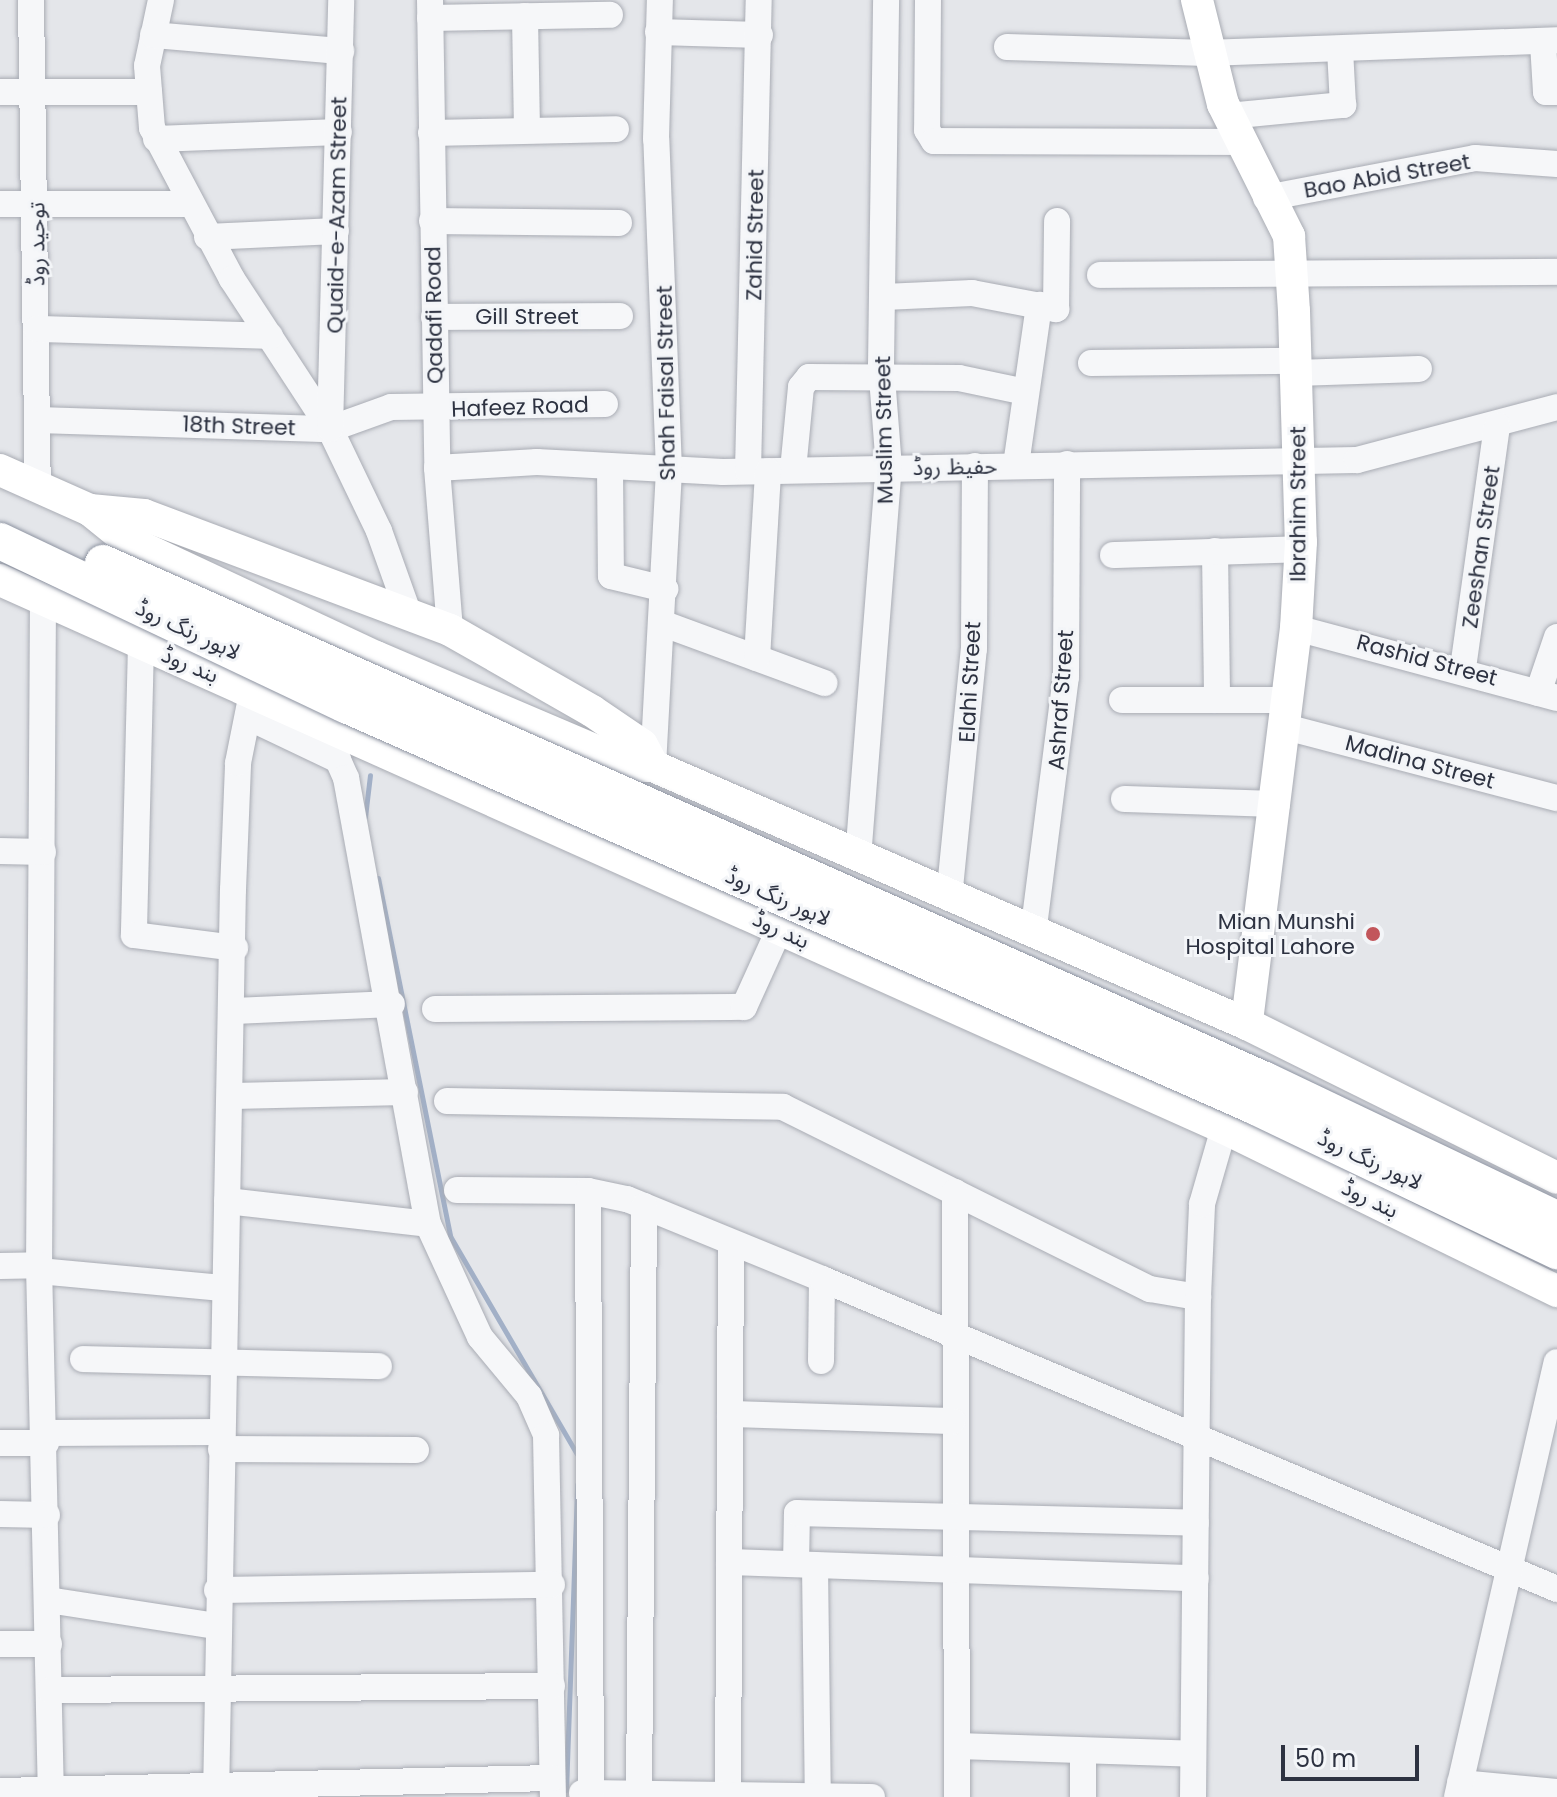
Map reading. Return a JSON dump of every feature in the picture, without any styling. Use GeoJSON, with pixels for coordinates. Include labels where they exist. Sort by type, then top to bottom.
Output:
{"type":"FeatureCollection","features":[{"type":"Feature","properties":{"kind":"highway","name":"لاہور رنگ روڈ"},"geometry":{"type":"LineString","coordinates":[[0,515],[472,733],[1265,1080],[1557,1219]]}},
{"type":"Feature","properties":{"kind":"highway","name":"لاہور رنگ روڈ"},"geometry":{"type":"LineString","coordinates":[[0,541],[359,711],[1256,1107],[1557,1251]]}},
{"type":"Feature","properties":{"kind":"main road","name":"Ibrahim Street"},"geometry":{"type":"LineString","coordinates":[[1197,0],[1207,53],[1234,129],[1266,198],[1289,236],[1296,367],[1301,549],[1296,628],[1284,713],[1277,804],[1247,1024]]}},
{"type":"Feature","properties":{"kind":"main road"},"geometry":{"type":"LineString","coordinates":[[0,470],[90,510],[128,541],[376,657],[632,766],[653,766],[949,898],[1247,1024],[1557,1178]]}},
{"type":"Feature","properties":{"kind":"main road"},"geometry":{"type":"LineString","coordinates":[[90,510],[144,515],[450,630],[592,711],[642,745],[653,766]]}},
{"type":"Feature","properties":{"kind":"main road","name":"بند روڈ"},"geometry":{"type":"LineString","coordinates":[[0,580],[141,644],[250,704],[682,884],[1224,1128],[1557,1291]]}},
{"type":"Feature","properties":{"kind":"street","name":"توحید روڈ"},"geometry":{"type":"LineString","coordinates":[[31,0],[36,92],[38,488]]}},
{"type":"Feature","properties":{"kind":"street"},"geometry":{"type":"LineString","coordinates":[[161,0],[153,35],[149,92],[156,139],[207,237],[330,429],[379,531],[409,615]]}},
{"type":"Feature","properties":{"kind":"street","name":"Quaid-e-Azam Street"},"geometry":{"type":"LineString","coordinates":[[330,429],[341,0]]}},
{"type":"Feature","properties":{"kind":"street","name":"Shah Faisal Street"},"geometry":{"type":"LineString","coordinates":[[653,766],[664,624],[669,470],[658,32],[660,0]]}},
{"type":"Feature","properties":{"kind":"street","name":"Zahid Street"},"geometry":{"type":"LineString","coordinates":[[757,658],[770,471],[759,0]]}},
{"type":"Feature","properties":{"kind":"street","name":"Muslim Street"},"geometry":{"type":"LineString","coordinates":[[858,858],[889,468],[882,376],[886,0]]}},
{"type":"Feature","properties":{"kind":"street"},"geometry":{"type":"LineString","coordinates":[[928,0],[927,130],[934,141],[1234,129],[1343,105],[1340,50]]}},
{"type":"Feature","properties":{"kind":"street"},"geometry":{"type":"LineString","coordinates":[[430,9],[525,16],[610,15]]}},
{"type":"Feature","properties":{"kind":"street","name":"Qadafi Road"},"geometry":{"type":"LineString","coordinates":[[430,9],[437,468],[450,630]]}},
{"type":"Feature","properties":{"kind":"street"},"geometry":{"type":"LineString","coordinates":[[525,16],[527,130]]}},
{"type":"Feature","properties":{"kind":"street"},"geometry":{"type":"LineString","coordinates":[[658,32],[760,35]]}},
{"type":"Feature","properties":{"kind":"street"},"geometry":{"type":"LineString","coordinates":[[153,35],[341,51]]}},
{"type":"Feature","properties":{"kind":"street"},"geometry":{"type":"LineString","coordinates":[[1007,47],[1207,53],[1550,41],[1546,92],[1557,92]]}},
{"type":"Feature","properties":{"kind":"street"},"geometry":{"type":"LineString","coordinates":[[0,92],[149,92]]}},
{"type":"Feature","properties":{"kind":"street"},"geometry":{"type":"LineString","coordinates":[[431,133],[616,129]]}},
{"type":"Feature","properties":{"kind":"street"},"geometry":{"type":"LineString","coordinates":[[156,139],[339,132]]}},
{"type":"Feature","properties":{"kind":"street","name":"Bao Abid Street"},"geometry":{"type":"LineString","coordinates":[[1266,198],[1475,158],[1557,164]]}},
{"type":"Feature","properties":{"kind":"street"},"geometry":{"type":"LineString","coordinates":[[0,204],[188,204]]}},
{"type":"Feature","properties":{"kind":"street"},"geometry":{"type":"LineString","coordinates":[[432,221],[619,223]]}},
{"type":"Feature","properties":{"kind":"street"},"geometry":{"type":"LineString","coordinates":[[884,297],[972,293],[1056,309],[1057,221]]}},
{"type":"Feature","properties":{"kind":"street"},"geometry":{"type":"LineString","coordinates":[[207,237],[336,231]]}},
{"type":"Feature","properties":{"kind":"street"},"geometry":{"type":"LineString","coordinates":[[1100,275],[1557,272]]}},
{"type":"Feature","properties":{"kind":"street"},"geometry":{"type":"LineString","coordinates":[[1016,465],[1039,305]]}},
{"type":"Feature","properties":{"kind":"street","name":"Gill Street"},"geometry":{"type":"LineString","coordinates":[[434,317],[620,316]]}},
{"type":"Feature","properties":{"kind":"street"},"geometry":{"type":"LineString","coordinates":[[37,329],[270,336]]}},
{"type":"Feature","properties":{"kind":"street"},"geometry":{"type":"LineString","coordinates":[[1091,363],[1419,369]]}},
{"type":"Feature","properties":{"kind":"street"},"geometry":{"type":"LineString","coordinates":[[770,471],[804,380],[882,376],[959,378],[1026,392]]}},
{"type":"Feature","properties":{"kind":"street","name":"Hafeez Road"},"geometry":{"type":"LineString","coordinates":[[436,409],[605,404]]}},
{"type":"Feature","properties":{"kind":"street","name":"18th Street"},"geometry":{"type":"LineString","coordinates":[[38,420],[330,429],[391,407],[436,409]]}},
{"type":"Feature","properties":{"kind":"street","name":"حفیظ روڈ"},"geometry":{"type":"LineString","coordinates":[[610,468],[770,471],[1067,464],[1300,463],[1404,452],[1557,407]]}},
{"type":"Feature","properties":{"kind":"street","name":"Zeeshan Street"},"geometry":{"type":"LineString","coordinates":[[1463,668],[1497,425]]}},
{"type":"Feature","properties":{"kind":"street"},"geometry":{"type":"LineString","coordinates":[[437,468],[537,462],[610,468],[611,576],[665,589]]}},
{"type":"Feature","properties":{"kind":"street","name":"Ashraf Street"},"geometry":{"type":"LineString","coordinates":[[1033,934],[1066,677],[1067,464]]}},
{"type":"Feature","properties":{"kind":"street","name":"Elahi Street"},"geometry":{"type":"LineString","coordinates":[[949,898],[974,649],[975,466]]}},
{"type":"Feature","properties":{"kind":"street"},"geometry":{"type":"LineString","coordinates":[[1113,555],[1301,549]]}},
{"type":"Feature","properties":{"kind":"street"},"geometry":{"type":"LineString","coordinates":[[1215,551],[1217,700]]}},
{"type":"Feature","properties":{"kind":"street"},"geometry":{"type":"LineString","coordinates":[[43,600],[39,1268],[46,1438],[51,1794]]}},
{"type":"Feature","properties":{"kind":"street"},"geometry":{"type":"LineString","coordinates":[[664,624],[824,683]]}},
{"type":"Feature","properties":{"kind":"street","name":"Rashid Street"},"geometry":{"type":"LineString","coordinates":[[1296,628],[1463,668],[1547,696]]}},
{"type":"Feature","properties":{"kind":"street"},"geometry":{"type":"LineString","coordinates":[[1547,696],[1557,637]]}},
{"type":"Feature","properties":{"kind":"street"},"geometry":{"type":"LineString","coordinates":[[141,644],[134,935],[235,948]]}},
{"type":"Feature","properties":{"kind":"street","name":"Madina Street"},"geometry":{"type":"LineString","coordinates":[[1122,700],[1217,700],[1284,713],[1557,798]]}},
{"type":"Feature","properties":{"kind":"street"},"geometry":{"type":"LineString","coordinates":[[0,1791],[51,1794],[552,1788],[552,1585],[546,1435],[529,1396],[480,1337],[428,1224],[392,1004],[338,760],[250,704],[238,763],[233,1096],[220,1360],[215,1626],[216,1791]]}},
{"type":"Feature","properties":{"kind":"street"},"geometry":{"type":"LineString","coordinates":[[682,884],[722,797]]}},
{"type":"Feature","properties":{"kind":"street"},"geometry":{"type":"LineString","coordinates":[[1124,799],[1277,804]]}},
{"type":"Feature","properties":{"kind":"street"},"geometry":{"type":"LineString","coordinates":[[0,851],[43,852]]}},
{"type":"Feature","properties":{"kind":"street"},"geometry":{"type":"LineString","coordinates":[[435,1009],[744,1007],[779,930]]}},
{"type":"Feature","properties":{"kind":"street"},"geometry":{"type":"LineString","coordinates":[[234,1011],[392,1004]]}},
{"type":"Feature","properties":{"kind":"street"},"geometry":{"type":"LineString","coordinates":[[233,1096],[405,1092]]}},
{"type":"Feature","properties":{"kind":"street"},"geometry":{"type":"LineString","coordinates":[[447,1101],[783,1107],[1150,1289],[1198,1297]]}},
{"type":"Feature","properties":{"kind":"street"},"geometry":{"type":"LineString","coordinates":[[1193,1797],[1196,1523],[1192,1438],[1202,1204],[1224,1128]]}},
{"type":"Feature","properties":{"kind":"street"},"geometry":{"type":"LineString","coordinates":[[457,1190],[588,1191],[644,1206],[731,1246],[822,1279],[1192,1438],[1557,1589]]}},
{"type":"Feature","properties":{"kind":"street"},"geometry":{"type":"LineString","coordinates":[[588,1191],[586,1793],[728,1792],[872,1797]]}},
{"type":"Feature","properties":{"kind":"street"},"geometry":{"type":"LineString","coordinates":[[955,1192],[952,1335],[957,1797]]}},
{"type":"Feature","properties":{"kind":"street"},"geometry":{"type":"LineString","coordinates":[[227,1201],[428,1224]]}},
{"type":"Feature","properties":{"kind":"street"},"geometry":{"type":"LineString","coordinates":[[639,1795],[644,1206]]}},
{"type":"Feature","properties":{"kind":"street"},"geometry":{"type":"LineString","coordinates":[[728,1792],[731,1246]]}},
{"type":"Feature","properties":{"kind":"street"},"geometry":{"type":"LineString","coordinates":[[0,1266],[222,1288]]}},
{"type":"Feature","properties":{"kind":"street"},"geometry":{"type":"LineString","coordinates":[[821,1361],[822,1279]]}},
{"type":"Feature","properties":{"kind":"street"},"geometry":{"type":"LineString","coordinates":[[83,1359],[379,1366]]}},
{"type":"Feature","properties":{"kind":"street"},"geometry":{"type":"LineString","coordinates":[[1557,1362],[1504,1568],[1458,1790],[1557,1792]]}},
{"type":"Feature","properties":{"kind":"street"},"geometry":{"type":"LineString","coordinates":[[730,1414],[953,1421]]}},
{"type":"Feature","properties":{"kind":"street"},"geometry":{"type":"LineString","coordinates":[[0,1443],[46,1438],[220,1441],[416,1450]]}},
{"type":"Feature","properties":{"kind":"street"},"geometry":{"type":"LineString","coordinates":[[818,1795],[806,1565],[797,1513],[1196,1523]]}},
{"type":"Feature","properties":{"kind":"street"},"geometry":{"type":"LineString","coordinates":[[0,1514],[47,1515]]}},
{"type":"Feature","properties":{"kind":"street"},"geometry":{"type":"LineString","coordinates":[[729,1562],[954,1574],[1196,1578]]}},
{"type":"Feature","properties":{"kind":"street"},"geometry":{"type":"LineString","coordinates":[[217,1590],[552,1585]]}},
{"type":"Feature","properties":{"kind":"street"},"geometry":{"type":"LineString","coordinates":[[48,1600],[215,1626]]}},
{"type":"Feature","properties":{"kind":"street"},"geometry":{"type":"LineString","coordinates":[[0,1644],[49,1644]]}},
{"type":"Feature","properties":{"kind":"street"},"geometry":{"type":"LineString","coordinates":[[50,1690],[552,1686]]}},
{"type":"Feature","properties":{"kind":"street"},"geometry":{"type":"LineString","coordinates":[[958,1746],[1083,1753],[1193,1754]]}},
{"type":"Feature","properties":{"kind":"street"},"geometry":{"type":"LineString","coordinates":[[1083,1753],[1083,1797]]}},
{"type":"Feature","properties":{"kind":"waterway"},"geometry":{"type":"LineString","coordinates":[[365,817],[370,775]]}},
{"type":"Feature","properties":{"kind":"waterway"},"geometry":{"type":"LineString","coordinates":[[378,878],[450,1236],[577,1454]]}},
{"type":"Feature","properties":{"kind":"waterway"},"geometry":{"type":"LineString","coordinates":[[566,1790],[577,1484]]}},
{"type":"Feature","properties":{"kind":"place","name":"Mian Munshi Hospital Lahore"},"geometry":{"type":"Point","coordinates":[1373,934]}}]}
